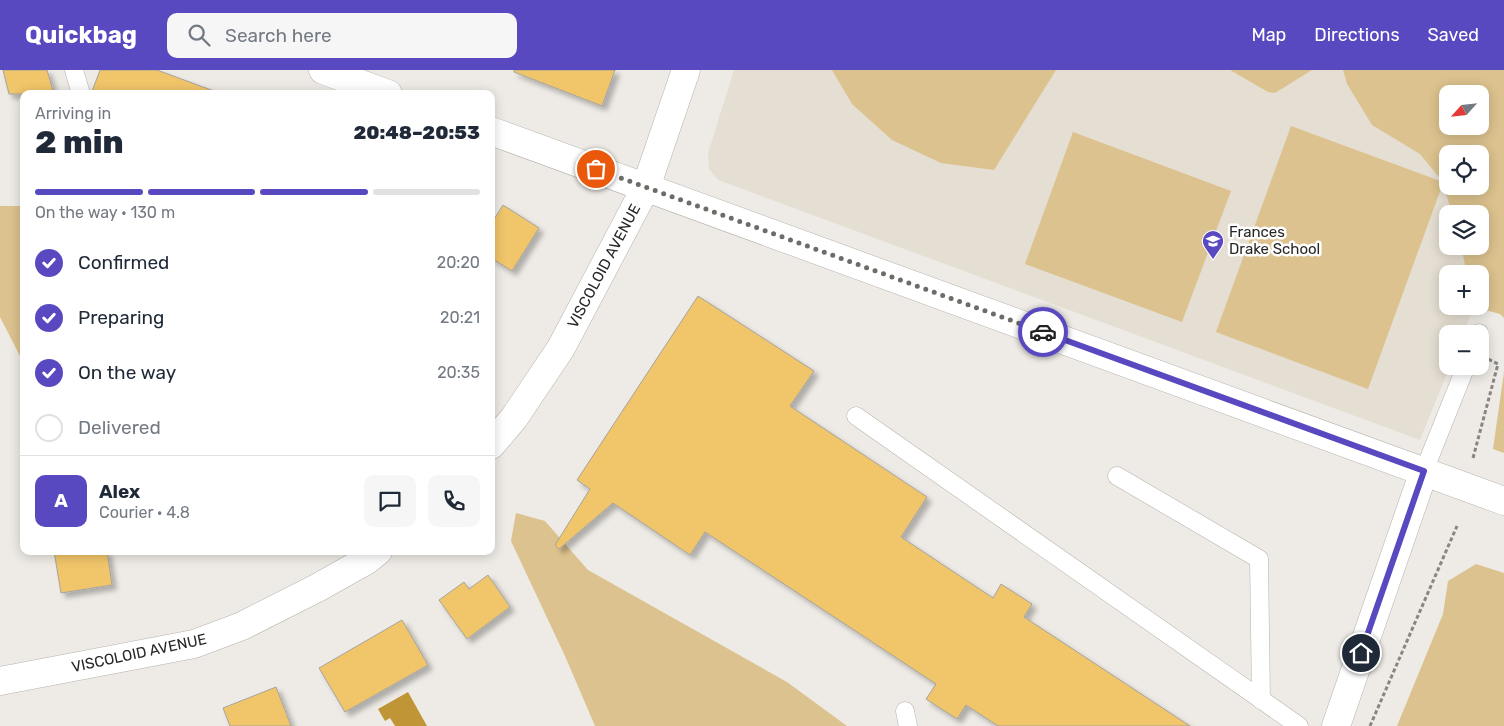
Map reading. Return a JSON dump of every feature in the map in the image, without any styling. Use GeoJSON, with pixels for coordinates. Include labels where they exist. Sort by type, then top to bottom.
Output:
{"type":"FeatureCollection","features":[{"type":"Feature","properties":{"kind":"street"},"geometry":{"type":"LineString","coordinates":[[323,70],[377,90]]}},
{"type":"Feature","properties":{"kind":"street","name":"VISCOLOID AVENUE"},"geometry":{"type":"LineString","coordinates":[[495,440],[514,418],[561,348],[646,187],[686,70]]}},
{"type":"Feature","properties":{"kind":"street"},"geometry":{"type":"LineString","coordinates":[[495,132],[1504,501]]}},
{"type":"Feature","properties":{"kind":"street"},"geometry":{"type":"LineString","coordinates":[[1336,726],[1424,471]]}},
{"type":"Feature","properties":{"kind":"street","name":"VISCOLOID AVENUE"},"geometry":{"type":"LineString","coordinates":[[0,681],[194,644],[242,626],[309,592],[373,555]]}},
{"type":"Feature","properties":{"kind":"lane"},"geometry":{"type":"LineString","coordinates":[[74,70],[80,90]]}},
{"type":"Feature","properties":{"kind":"lane"},"geometry":{"type":"LineString","coordinates":[[1424,471],[1462,375]]}},
{"type":"Feature","properties":{"kind":"lane"},"geometry":{"type":"LineString","coordinates":[[856,416],[1261,700],[1292,724]]}},
{"type":"Feature","properties":{"kind":"lane"},"geometry":{"type":"LineString","coordinates":[[1117,476],[1258,559],[1261,700]]}},
{"type":"Feature","properties":{"kind":"path"},"geometry":{"type":"LineString","coordinates":[[1470,466],[1498,364],[1489,359]]}},
{"type":"Feature","properties":{"kind":"path"},"geometry":{"type":"LineString","coordinates":[[1370,726],[1457,526]]}},
{"type":"Feature","properties":{"kind":"shaded area","name":"Frances Drake School"},"geometry":{"type":"Polygon","coordinates":[[[734,70],[1504,70],[1488,205],[1439,205],[1439,255],[1482,255],[1481,265],[1439,265],[1439,315],[1470,315],[1467,325],[1439,325],[1439,375],[1446,375],[1420,440],[718,180],[709,169],[708,153],[734,70]]]}},
{"type":"Feature","properties":{"kind":"shaded area"},"geometry":{"type":"Polygon","coordinates":[[[832,70],[1056,70],[994,170],[941,163],[892,140],[852,104],[832,70]]]}},
{"type":"Feature","properties":{"kind":"shaded area"},"geometry":{"type":"Polygon","coordinates":[[[1230,70],[1312,70],[1275,93],[1268,92],[1230,70]]]}},
{"type":"Feature","properties":{"kind":"shaded area"},"geometry":{"type":"Polygon","coordinates":[[[1343,70],[1504,70],[1504,318],[1500,314],[1489,311],[1489,265],[1465,265],[1463,255],[1489,255],[1489,205],[1449,205],[1446,195],[1489,195],[1489,145],[1439,145],[1439,177],[1420,154],[1372,125],[1347,84],[1343,70]]]}},
{"type":"Feature","properties":{"kind":"shaded area"},"geometry":{"type":"Polygon","coordinates":[[[1291,126],[1439,181],[1439,194],[1368,389],[1216,332],[1291,126]]]}},
{"type":"Feature","properties":{"kind":"shaded area"},"geometry":{"type":"Polygon","coordinates":[[[1073,132],[1231,191],[1182,322],[1025,264],[1073,132]]]}},
{"type":"Feature","properties":{"kind":"shaded area"},"geometry":{"type":"Polygon","coordinates":[[[0,206],[20,206],[20,356],[0,317],[0,206]]]}},
{"type":"Feature","properties":{"kind":"shaded area"},"geometry":{"type":"Polygon","coordinates":[[[1504,372],[1504,453],[1493,449],[1504,372]]]}},
{"type":"Feature","properties":{"kind":"shaded area"},"geometry":{"type":"Polygon","coordinates":[[[516,513],[545,521],[588,570],[787,682],[847,726],[595,726],[565,656],[511,541],[516,513]]]}},
{"type":"Feature","properties":{"kind":"shaded area"},"geometry":{"type":"Polygon","coordinates":[[[1476,564],[1504,573],[1504,726],[1397,726],[1443,614],[1448,581],[1476,564]]]}},
{"type":"Feature","properties":{"kind":"shaded area"},"geometry":{"type":"Polygon","coordinates":[[[408,692],[427,726],[395,726],[390,718],[385,721],[378,709],[408,692]]]}},
{"type":"Feature","properties":{"kind":"building"},"geometry":{"type":"Polygon","coordinates":[[[3,70],[47,70],[53,90],[20,90],[20,94],[9,94],[3,70]]]}},
{"type":"Feature","properties":{"kind":"building"},"geometry":{"type":"Polygon","coordinates":[[[100,70],[157,70],[211,90],[92,90],[100,70]]]}},
{"type":"Feature","properties":{"kind":"building"},"geometry":{"type":"Polygon","coordinates":[[[514,70],[615,70],[602,106],[514,72],[514,70]]]}},
{"type":"Feature","properties":{"kind":"building"},"geometry":{"type":"Polygon","coordinates":[[[503,205],[539,228],[512,271],[495,260],[495,218],[503,205]]]}},
{"type":"Feature","properties":{"kind":"building"},"geometry":{"type":"Polygon","coordinates":[[[698,296],[814,371],[790,406],[927,497],[901,537],[993,598],[1001,584],[1032,604],[1024,617],[1190,726],[998,726],[966,705],[957,719],[926,699],[936,684],[705,532],[690,555],[613,503],[559,549],[555,545],[590,489],[577,480],[698,296]]]}},
{"type":"Feature","properties":{"kind":"building"},"geometry":{"type":"Polygon","coordinates":[[[55,555],[108,555],[112,585],[61,593],[55,555]]]}},
{"type":"Feature","properties":{"kind":"building"},"geometry":{"type":"Polygon","coordinates":[[[488,575],[510,607],[467,639],[439,600],[464,582],[469,589],[488,575]]]}},
{"type":"Feature","properties":{"kind":"building"},"geometry":{"type":"Polygon","coordinates":[[[402,620],[428,665],[345,712],[319,668],[402,620]]]}},
{"type":"Feature","properties":{"kind":"building"},"geometry":{"type":"Polygon","coordinates":[[[276,687],[291,726],[230,726],[223,708],[276,687]]]}},
{"type":"Feature","properties":{"kind":"way so far"},"geometry":{"type":"LineString","coordinates":[[596,169],[1043,332]]}},
{"type":"Feature","properties":{"kind":"place","name":"Frances Drake School"},"geometry":{"type":"Point","coordinates":[1213,260]}},
{"type":"Feature","properties":{"kind":"route"},"geometry":{"type":"LineString","coordinates":[[1043,332],[1424,471],[1361,653]]}}]}
